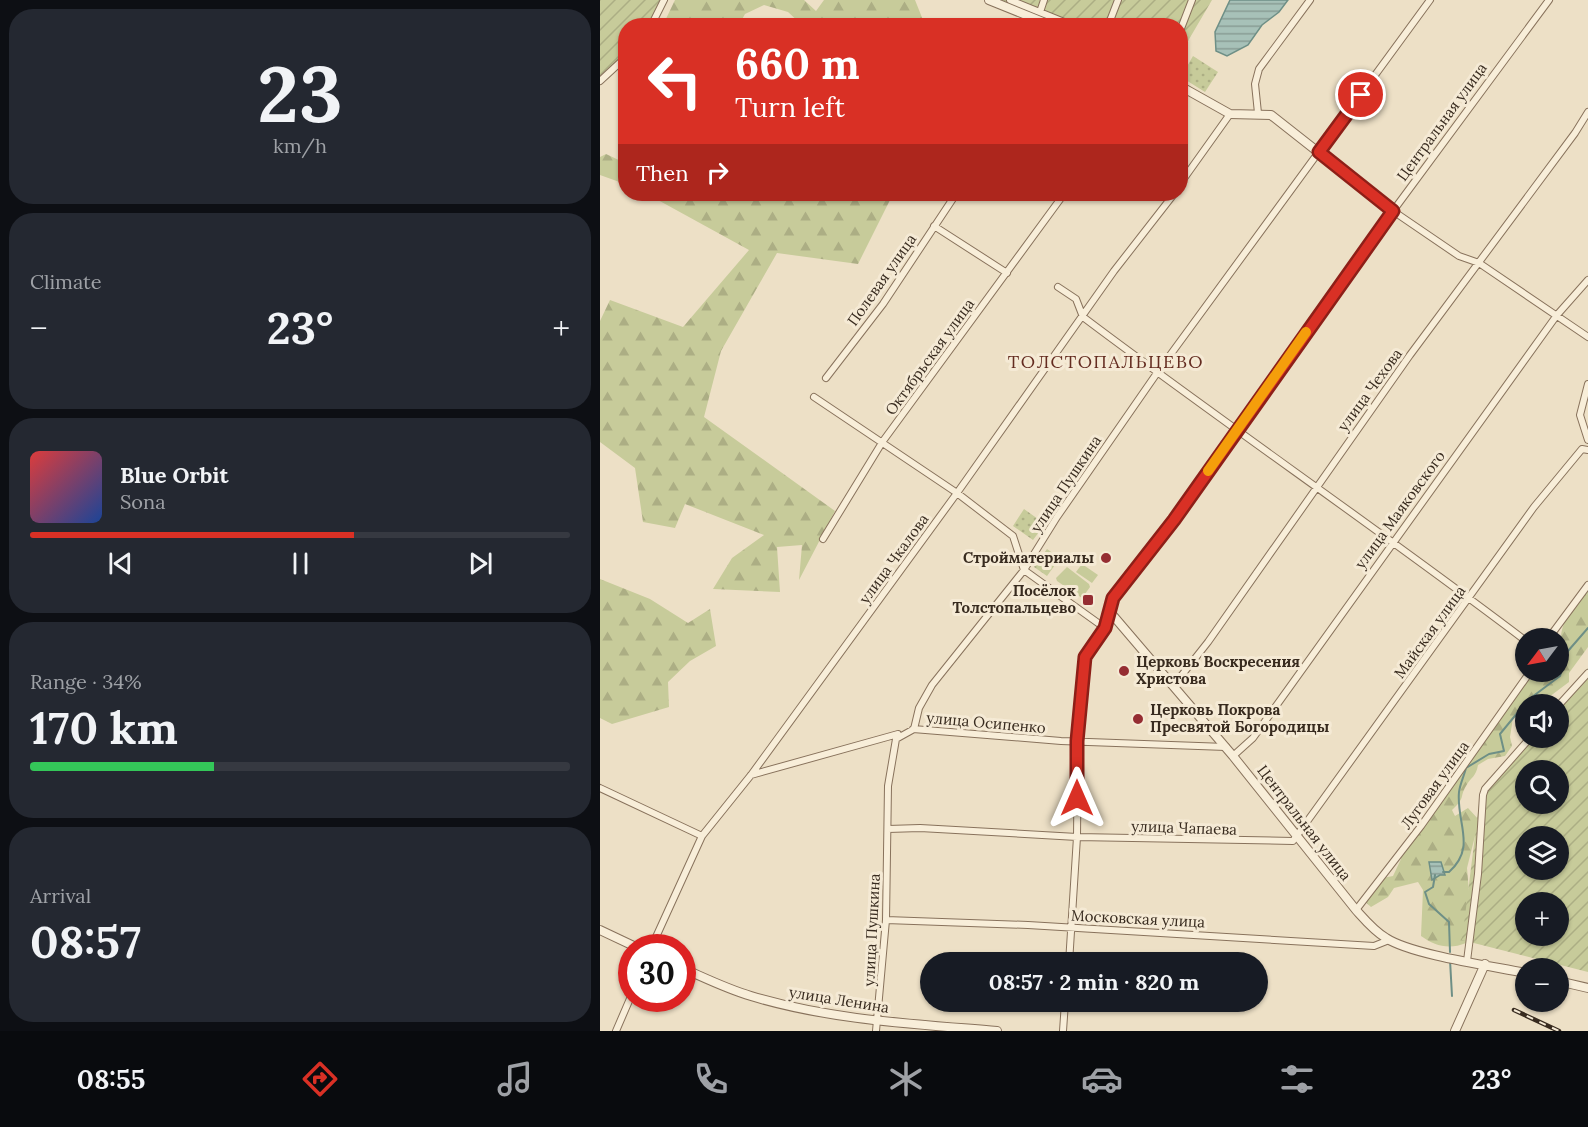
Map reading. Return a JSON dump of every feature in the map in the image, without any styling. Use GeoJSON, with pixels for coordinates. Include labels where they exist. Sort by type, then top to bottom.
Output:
{"type":"FeatureCollection","features":[{"type":"Feature","properties":{"kind":"street"},"geometry":{"type":"LineString","coordinates":[[655,18],[664,0]]}},
{"type":"Feature","properties":{"kind":"street"},"geometry":{"type":"LineString","coordinates":[[989,0],[1033,18]]}},
{"type":"Feature","properties":{"kind":"street"},"geometry":{"type":"LineString","coordinates":[[1010,0],[1055,18]]}},
{"type":"Feature","properties":{"kind":"street"},"geometry":{"type":"LineString","coordinates":[[1040,12],[1044,0]]}},
{"type":"Feature","properties":{"kind":"street"},"geometry":{"type":"LineString","coordinates":[[1111,18],[1118,0]]}},
{"type":"Feature","properties":{"kind":"street"},"geometry":{"type":"LineString","coordinates":[[1185,18],[1192,0]]}},
{"type":"Feature","properties":{"kind":"street"},"geometry":{"type":"LineString","coordinates":[[1258,113],[1255,84],[1259,69],[1310,0]]}},
{"type":"Feature","properties":{"kind":"street","name":"улица Пушкина"},"geometry":{"type":"LineString","coordinates":[[876,1031],[886,920],[888,786],[896,738],[914,729],[919,708],[932,685],[1024,570],[1057,517],[1157,373],[1430,0]]}},
{"type":"Feature","properties":{"kind":"street","name":"Центральная улица"},"geometry":{"type":"LineString","coordinates":[[1070,952],[1077,837],[1077,741],[1085,657],[1105,628],[1113,598],[1174,520],[1393,211],[1549,0]]}},
{"type":"Feature","properties":{"kind":"street"},"geometry":{"type":"LineString","coordinates":[[600,81],[618,64]]}},
{"type":"Feature","properties":{"kind":"street"},"geometry":{"type":"LineString","coordinates":[[1188,90],[1230,114],[1271,114],[1393,211],[1460,256],[1479,262],[1588,336]]}},
{"type":"Feature","properties":{"kind":"street","name":"улица Чехова"},"geometry":{"type":"LineString","coordinates":[[1174,685],[1208,642],[1479,262],[1575,133],[1588,111]]}},
{"type":"Feature","properties":{"kind":"street"},"geometry":{"type":"LineString","coordinates":[[1188,173],[1230,114]]}},
{"type":"Feature","properties":{"kind":"street","name":"Полевая улица"},"geometry":{"type":"LineString","coordinates":[[826,378],[883,303],[951,201]]}},
{"type":"Feature","properties":{"kind":"street","name":"Октябрьская улица"},"geometry":{"type":"LineString","coordinates":[[823,538],[883,441],[1059,201]]}},
{"type":"Feature","properties":{"kind":"street","name":"улица Чкалова"},"geometry":{"type":"LineString","coordinates":[[657,934],[702,836],[751,776],[957,493],[1114,271],[1169,201]]}},
{"type":"Feature","properties":{"kind":"street"},"geometry":{"type":"LineString","coordinates":[[934,226],[1007,273]]}},
{"type":"Feature","properties":{"kind":"street","name":"улица Маяковского"},"geometry":{"type":"LineString","coordinates":[[1233,756],[1253,738],[1393,540],[1557,315],[1588,280]]}},
{"type":"Feature","properties":{"kind":"street"},"geometry":{"type":"LineString","coordinates":[[1058,287],[1076,299],[1083,317],[1236,431],[1393,540],[1515,634]]}},
{"type":"Feature","properties":{"kind":"street"},"geometry":{"type":"LineString","coordinates":[[1588,384],[1580,415],[1588,440]]}},
{"type":"Feature","properties":{"kind":"street"},"geometry":{"type":"LineString","coordinates":[[813,396],[883,441],[1013,536],[1024,570],[1105,628]]}},
{"type":"Feature","properties":{"kind":"street","name":"Майская улица"},"geometry":{"type":"LineString","coordinates":[[1298,837],[1534,507],[1582,449],[1588,450]]}},
{"type":"Feature","properties":{"kind":"street"},"geometry":{"type":"LineString","coordinates":[[1556,628],[1588,585]]}},
{"type":"Feature","properties":{"kind":"street","name":"Центральная улица"},"geometry":{"type":"LineString","coordinates":[[1110,612],[1226,747],[1356,910],[1389,940],[1467,961],[1515,971]]}},
{"type":"Feature","properties":{"kind":"street"},"geometry":{"type":"LineString","coordinates":[[1569,694],[1588,673]]}},
{"type":"Feature","properties":{"kind":"street","name":"Луговая улица"},"geometry":{"type":"LineString","coordinates":[[1356,910],[1421,826],[1523,682]]}},
{"type":"Feature","properties":{"kind":"street","name":"улица Осипенко"},"geometry":{"type":"LineString","coordinates":[[751,776],[914,729],[1077,741],[1217,749],[1226,747]]}},
{"type":"Feature","properties":{"kind":"street"},"geometry":{"type":"LineString","coordinates":[[1467,961],[1478,874],[1483,795],[1485,789],[1521,748]]}},
{"type":"Feature","properties":{"kind":"street"},"geometry":{"type":"LineString","coordinates":[[600,788],[702,836]]}},
{"type":"Feature","properties":{"kind":"street","name":"улица Чапаева"},"geometry":{"type":"LineString","coordinates":[[888,829],[920,828],[1077,837],[1288,843],[1298,837]]}},
{"type":"Feature","properties":{"kind":"street","name":"Московская улица"},"geometry":{"type":"LineString","coordinates":[[886,920],[1071,928],[1374,946],[1389,940]]}},
{"type":"Feature","properties":{"kind":"street"},"geometry":{"type":"LineString","coordinates":[[600,930],[618,939]]}},
{"type":"Feature","properties":{"kind":"street"},"geometry":{"type":"LineString","coordinates":[[1455,1031],[1485,964]]}},
{"type":"Feature","properties":{"kind":"street","name":"улица Ленина"},"geometry":{"type":"LineString","coordinates":[[696,973],[759,998],[878,1021],[997,1031]]}},
{"type":"Feature","properties":{"kind":"street"},"geometry":{"type":"LineString","coordinates":[[1569,984],[1588,988]]}},
{"type":"Feature","properties":{"kind":"street"},"geometry":{"type":"LineString","coordinates":[[616,1031],[624,1012]]}},
{"type":"Feature","properties":{"kind":"street"},"geometry":{"type":"LineString","coordinates":[[1063,1031],[1064,1012]]}},
{"type":"Feature","properties":{"kind":"green space"},"geometry":{"type":"Polygon","coordinates":[[[600,0],[662,0],[653,18],[618,18],[618,61],[600,76],[600,0]]]}},
{"type":"Feature","properties":{"kind":"green space"},"geometry":{"type":"Polygon","coordinates":[[[675,0],[804,0],[816,11],[824,0],[915,0],[922,18],[794,18],[788,12],[764,5],[745,14],[743,18],[666,18],[675,0]]]}},
{"type":"Feature","properties":{"kind":"green space"},"geometry":{"type":"Polygon","coordinates":[[[1000,0],[1212,0],[1188,41],[1188,18],[1049,18],[1000,0]]]}},
{"type":"Feature","properties":{"kind":"green space"},"geometry":{"type":"Polygon","coordinates":[[[1193,56],[1218,72],[1205,92],[1188,81],[1188,65],[1193,56]]]}},
{"type":"Feature","properties":{"kind":"green space"},"geometry":{"type":"Polygon","coordinates":[[[606,154],[618,160],[618,181],[600,175],[600,157],[606,154]]]}},
{"type":"Feature","properties":{"kind":"green space"},"geometry":{"type":"Polygon","coordinates":[[[660,201],[890,201],[858,264],[777,253],[721,351],[704,417],[835,511],[799,580],[802,545],[777,547],[780,592],[713,589],[732,558],[764,535],[685,504],[675,528],[643,522],[635,468],[600,442],[600,321],[610,300],[683,327],[749,250],[660,201]]]}},
{"type":"Feature","properties":{"kind":"green space"},"geometry":{"type":"Polygon","coordinates":[[[1024,509],[1045,524],[1033,540],[1013,526],[1024,509]]]}},
{"type":"Feature","properties":{"kind":"green space"},"geometry":{"type":"Polygon","coordinates":[[[1047,549],[1060,558],[1047,576],[1034,567],[1047,549]]]}},
{"type":"Feature","properties":{"kind":"green space"},"geometry":{"type":"Polygon","coordinates":[[[1082,564],[1098,575],[1092,583],[1076,572],[1082,564]]]}},
{"type":"Feature","properties":{"kind":"green space"},"geometry":{"type":"Polygon","coordinates":[[[1067,567],[1089,584],[1090,587],[1082,598],[1057,581],[1056,578],[1067,567]]]}},
{"type":"Feature","properties":{"kind":"green space"},"geometry":{"type":"Polygon","coordinates":[[[600,579],[650,599],[688,623],[710,609],[716,646],[690,661],[668,682],[669,707],[612,724],[600,718],[600,579]]]}},
{"type":"Feature","properties":{"kind":"green space"},"geometry":{"type":"Polygon","coordinates":[[[1588,585],[1588,647],[1569,673],[1569,628],[1563,628],[1568,616],[1588,585]]]}},
{"type":"Feature","properties":{"kind":"green space"},"geometry":{"type":"Polygon","coordinates":[[[1588,668],[1588,972],[1569,967],[1569,958],[1533,958],[1462,940],[1481,788],[1518,748],[1569,748],[1569,694],[1566,694],[1588,668]]]}},
{"type":"Feature","properties":{"kind":"green space"},"geometry":{"type":"Polygon","coordinates":[[[1521,682],[1569,682],[1553,694],[1515,694],[1515,717],[1510,737],[1512,746],[1505,756],[1488,759],[1478,765],[1461,800],[1452,810],[1455,816],[1468,808],[1479,820],[1467,868],[1470,904],[1466,943],[1442,946],[1421,936],[1423,890],[1418,882],[1394,888],[1388,897],[1371,907],[1361,898],[1377,879],[1393,876],[1401,859],[1402,846],[1434,803],[1453,785],[1464,759],[1490,733],[1521,682]]]}},
{"type":"Feature","properties":{"kind":"water"},"geometry":{"type":"Polygon","coordinates":[[[1230,0],[1288,0],[1279,12],[1262,25],[1248,45],[1227,56],[1216,51],[1215,32],[1230,0]]]}},
{"type":"Feature","properties":{"kind":"water"},"geometry":{"type":"Polygon","coordinates":[[[1429,862],[1441,862],[1445,875],[1432,880],[1429,862]]]}},
{"type":"Feature","properties":{"kind":"waterway"},"geometry":{"type":"LineString","coordinates":[[1443,872],[1449,872],[1457,863],[1464,844],[1459,792],[1466,768],[1489,754],[1504,751],[1500,734],[1528,700],[1560,676],[1568,651],[1588,628]]}},
{"type":"Feature","properties":{"kind":"waterway"},"geometry":{"type":"LineString","coordinates":[[1435,875],[1433,887],[1425,892],[1429,904],[1449,922],[1450,952]]}},
{"type":"Feature","properties":{"kind":"waterway"},"geometry":{"type":"LineString","coordinates":[[1450,960],[1452,996]]}},
{"type":"Feature","properties":{"kind":"railway"},"geometry":{"type":"LineString","coordinates":[[1514,1010],[1559,1031]]}},
{"type":"Feature","properties":{"kind":"slow traffic"},"geometry":{"type":"LineString","coordinates":[[1208,471],[1306,332]]}},
{"type":"Feature","properties":{"kind":"place","name":"Стройматериалы"},"geometry":{"type":"Point","coordinates":[1106,558]}},
{"type":"Feature","properties":{"kind":"place","name":"Посёлок Толстопальцево"},"geometry":{"type":"Point","coordinates":[1088,600]}},
{"type":"Feature","properties":{"kind":"place","name":"Церковь Воскресения Христова"},"geometry":{"type":"Point","coordinates":[1124,671]}},
{"type":"Feature","properties":{"kind":"place","name":"Церковь Покрова Пресвятой Богородицы"},"geometry":{"type":"Point","coordinates":[1138,719]}},
{"type":"Feature","properties":{"kind":"district","name":"ТОЛСТОПАЛЬЦЕВО"},"geometry":{"type":"Point","coordinates":[1106,362]}},
{"type":"Feature","properties":{"kind":"route"},"geometry":{"type":"LineString","coordinates":[[1077,798],[1077,741],[1085,657],[1105,628],[1113,598],[1174,520],[1393,211],[1319,152],[1361,95]]}}]}
